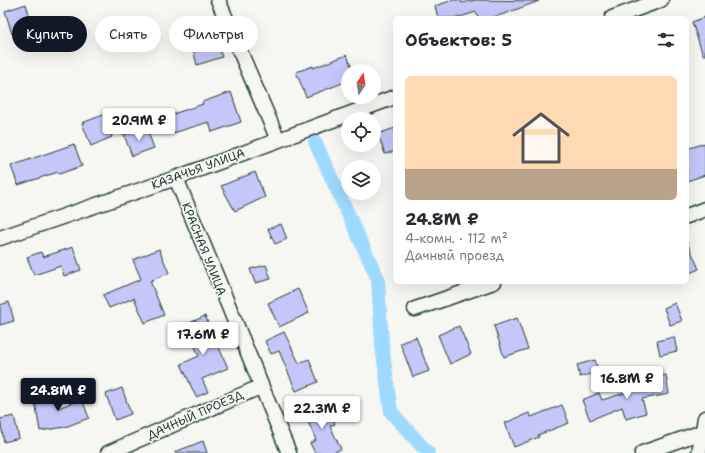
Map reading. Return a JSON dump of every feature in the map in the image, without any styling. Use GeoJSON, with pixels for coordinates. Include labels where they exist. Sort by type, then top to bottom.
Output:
{"type":"FeatureCollection","features":[{"type":"Feature","properties":{"kind":"street"},"geometry":{"type":"LineString","coordinates":[[218,0],[278,140]]}},
{"type":"Feature","properties":{"kind":"street"},"geometry":{"type":"LineString","coordinates":[[617,16],[661,0]]}},
{"type":"Feature","properties":{"kind":"street","name":"КАЗАЧЬЯ УЛИЦА"},"geometry":{"type":"LineString","coordinates":[[0,238],[176,178],[393,98]]}},
{"type":"Feature","properties":{"kind":"street","name":"КРАСНАЯ УЛИЦА"},"geometry":{"type":"LineString","coordinates":[[176,178],[288,453]]}},
{"type":"Feature","properties":{"kind":"street"},"geometry":{"type":"LineString","coordinates":[[689,215],[705,210]]}},
{"type":"Feature","properties":{"kind":"street"},"geometry":{"type":"LineString","coordinates":[[415,309],[488,284]]}},
{"type":"Feature","properties":{"kind":"street","name":"ДАЧНЫЙ ПРОЕЗД"},"geometry":{"type":"LineString","coordinates":[[108,453],[260,387]]}},
{"type":"Feature","properties":{"kind":"street"},"geometry":{"type":"LineString","coordinates":[[699,453],[704,432],[705,418]]}},
{"type":"Feature","properties":{"kind":"street"},"geometry":{"type":"LineString","coordinates":[[642,453],[704,432]]}},
{"type":"Feature","properties":{"kind":"building"},"geometry":{"type":"Polygon","coordinates":[[[453,0],[461,0],[462,3],[475,0],[539,1],[497,16],[477,16],[476,12],[463,16],[438,16],[435,6],[453,0]]]}},
{"type":"Feature","properties":{"kind":"building"},"geometry":{"type":"Polygon","coordinates":[[[26,4],[30,16],[12,16],[12,34],[5,11],[26,4]]]}},
{"type":"Feature","properties":{"kind":"building"},"geometry":{"type":"Polygon","coordinates":[[[705,17],[705,55],[703,55],[692,22],[705,17]]]}},
{"type":"Feature","properties":{"kind":"building"},"geometry":{"type":"Polygon","coordinates":[[[194,52],[220,52],[222,57],[197,65],[194,52]]]}},
{"type":"Feature","properties":{"kind":"building"},"geometry":{"type":"Polygon","coordinates":[[[347,55],[350,64],[341,64],[341,84],[306,97],[296,72],[313,66],[313,68],[347,55]]]}},
{"type":"Feature","properties":{"kind":"building"},"geometry":{"type":"Polygon","coordinates":[[[231,92],[241,122],[212,132],[209,122],[170,134],[164,117],[203,104],[202,102],[231,92]]]}},
{"type":"Feature","properties":{"kind":"building"},"geometry":{"type":"Polygon","coordinates":[[[103,115],[112,137],[91,146],[82,123],[103,115]]]}},
{"type":"Feature","properties":{"kind":"building"},"geometry":{"type":"Polygon","coordinates":[[[146,127],[154,148],[132,156],[124,135],[146,127]]]}},
{"type":"Feature","properties":{"kind":"building"},"geometry":{"type":"Polygon","coordinates":[[[393,129],[393,152],[385,154],[381,143],[381,133],[393,129]]]}},
{"type":"Feature","properties":{"kind":"building"},"geometry":{"type":"Polygon","coordinates":[[[705,143],[705,175],[689,180],[689,148],[705,143]]]}},
{"type":"Feature","properties":{"kind":"building"},"geometry":{"type":"Polygon","coordinates":[[[74,144],[82,166],[18,185],[11,166],[74,144]]]}},
{"type":"Feature","properties":{"kind":"building"},"geometry":{"type":"Polygon","coordinates":[[[255,172],[265,197],[235,211],[221,186],[255,172]]]}},
{"type":"Feature","properties":{"kind":"building"},"geometry":{"type":"Polygon","coordinates":[[[281,224],[287,239],[275,244],[268,229],[281,224]]]}},
{"type":"Feature","properties":{"kind":"building"},"geometry":{"type":"Polygon","coordinates":[[[689,246],[699,269],[689,273],[689,246]]]}},
{"type":"Feature","properties":{"kind":"building"},"geometry":{"type":"Polygon","coordinates":[[[73,247],[81,270],[64,276],[61,266],[34,275],[27,257],[41,252],[43,257],[73,247]]]}},
{"type":"Feature","properties":{"kind":"building"},"geometry":{"type":"Polygon","coordinates":[[[159,249],[169,273],[150,281],[164,315],[145,323],[134,298],[109,308],[103,295],[141,279],[133,260],[159,249]]]}},
{"type":"Feature","properties":{"kind":"building"},"geometry":{"type":"Polygon","coordinates":[[[266,265],[271,279],[255,283],[250,269],[266,265]]]}},
{"type":"Feature","properties":{"kind":"building"},"geometry":{"type":"Polygon","coordinates":[[[298,289],[309,313],[279,327],[268,303],[298,289]]]}},
{"type":"Feature","properties":{"kind":"building"},"geometry":{"type":"Polygon","coordinates":[[[9,302],[14,321],[0,325],[0,305],[9,302]]]}},
{"type":"Feature","properties":{"kind":"building"},"geometry":{"type":"Polygon","coordinates":[[[675,303],[682,321],[670,325],[664,308],[675,303]]]}},
{"type":"Feature","properties":{"kind":"building"},"geometry":{"type":"Polygon","coordinates":[[[205,316],[228,368],[202,379],[208,392],[196,397],[181,364],[199,356],[185,325],[205,316]]]}},
{"type":"Feature","properties":{"kind":"building"},"geometry":{"type":"Polygon","coordinates":[[[517,318],[528,349],[504,357],[494,326],[517,318]]]}},
{"type":"Feature","properties":{"kind":"building"},"geometry":{"type":"Polygon","coordinates":[[[459,326],[471,354],[450,364],[438,335],[459,326]]]}},
{"type":"Feature","properties":{"kind":"building"},"geometry":{"type":"Polygon","coordinates":[[[284,332],[299,363],[309,359],[318,382],[296,391],[279,351],[271,354],[265,341],[284,332]]]}},
{"type":"Feature","properties":{"kind":"building"},"geometry":{"type":"Polygon","coordinates":[[[416,337],[429,371],[413,377],[400,343],[416,337]]]}},
{"type":"Feature","properties":{"kind":"building"},"geometry":{"type":"Polygon","coordinates":[[[674,337],[677,351],[660,355],[657,341],[674,337]]]}},
{"type":"Feature","properties":{"kind":"building"},"geometry":{"type":"Polygon","coordinates":[[[595,360],[598,372],[580,377],[577,365],[595,360]]]}},
{"type":"Feature","properties":{"kind":"building"},"geometry":{"type":"Polygon","coordinates":[[[666,375],[669,394],[642,399],[646,413],[626,419],[622,407],[590,420],[582,400],[599,393],[602,400],[651,385],[650,378],[666,375]]]}},
{"type":"Feature","properties":{"kind":"building"},"geometry":{"type":"Polygon","coordinates":[[[122,388],[131,414],[115,420],[106,394],[122,388]]]}},
{"type":"Feature","properties":{"kind":"building"},"geometry":{"type":"Polygon","coordinates":[[[55,392],[58,408],[82,399],[89,418],[65,427],[40,431],[34,396],[55,392]]]}},
{"type":"Feature","properties":{"kind":"building"},"geometry":{"type":"Polygon","coordinates":[[[326,402],[335,424],[330,426],[341,449],[332,453],[315,453],[310,443],[316,440],[304,412],[326,402]]]}},
{"type":"Feature","properties":{"kind":"building"},"geometry":{"type":"Polygon","coordinates":[[[562,405],[569,423],[538,435],[539,437],[514,447],[505,423],[529,413],[531,417],[562,405]]]}},
{"type":"Feature","properties":{"kind":"building"},"geometry":{"type":"Polygon","coordinates":[[[14,416],[19,438],[4,442],[0,419],[14,416]]]}},
{"type":"Feature","properties":{"kind":"building"},"geometry":{"type":"Polygon","coordinates":[[[203,441],[207,453],[175,453],[175,452],[203,441]]]}},
{"type":"Feature","properties":{"kind":"waterway"},"geometry":{"type":"LineString","coordinates":[[315,142],[378,279],[382,345],[391,412],[428,453]]}}]}
